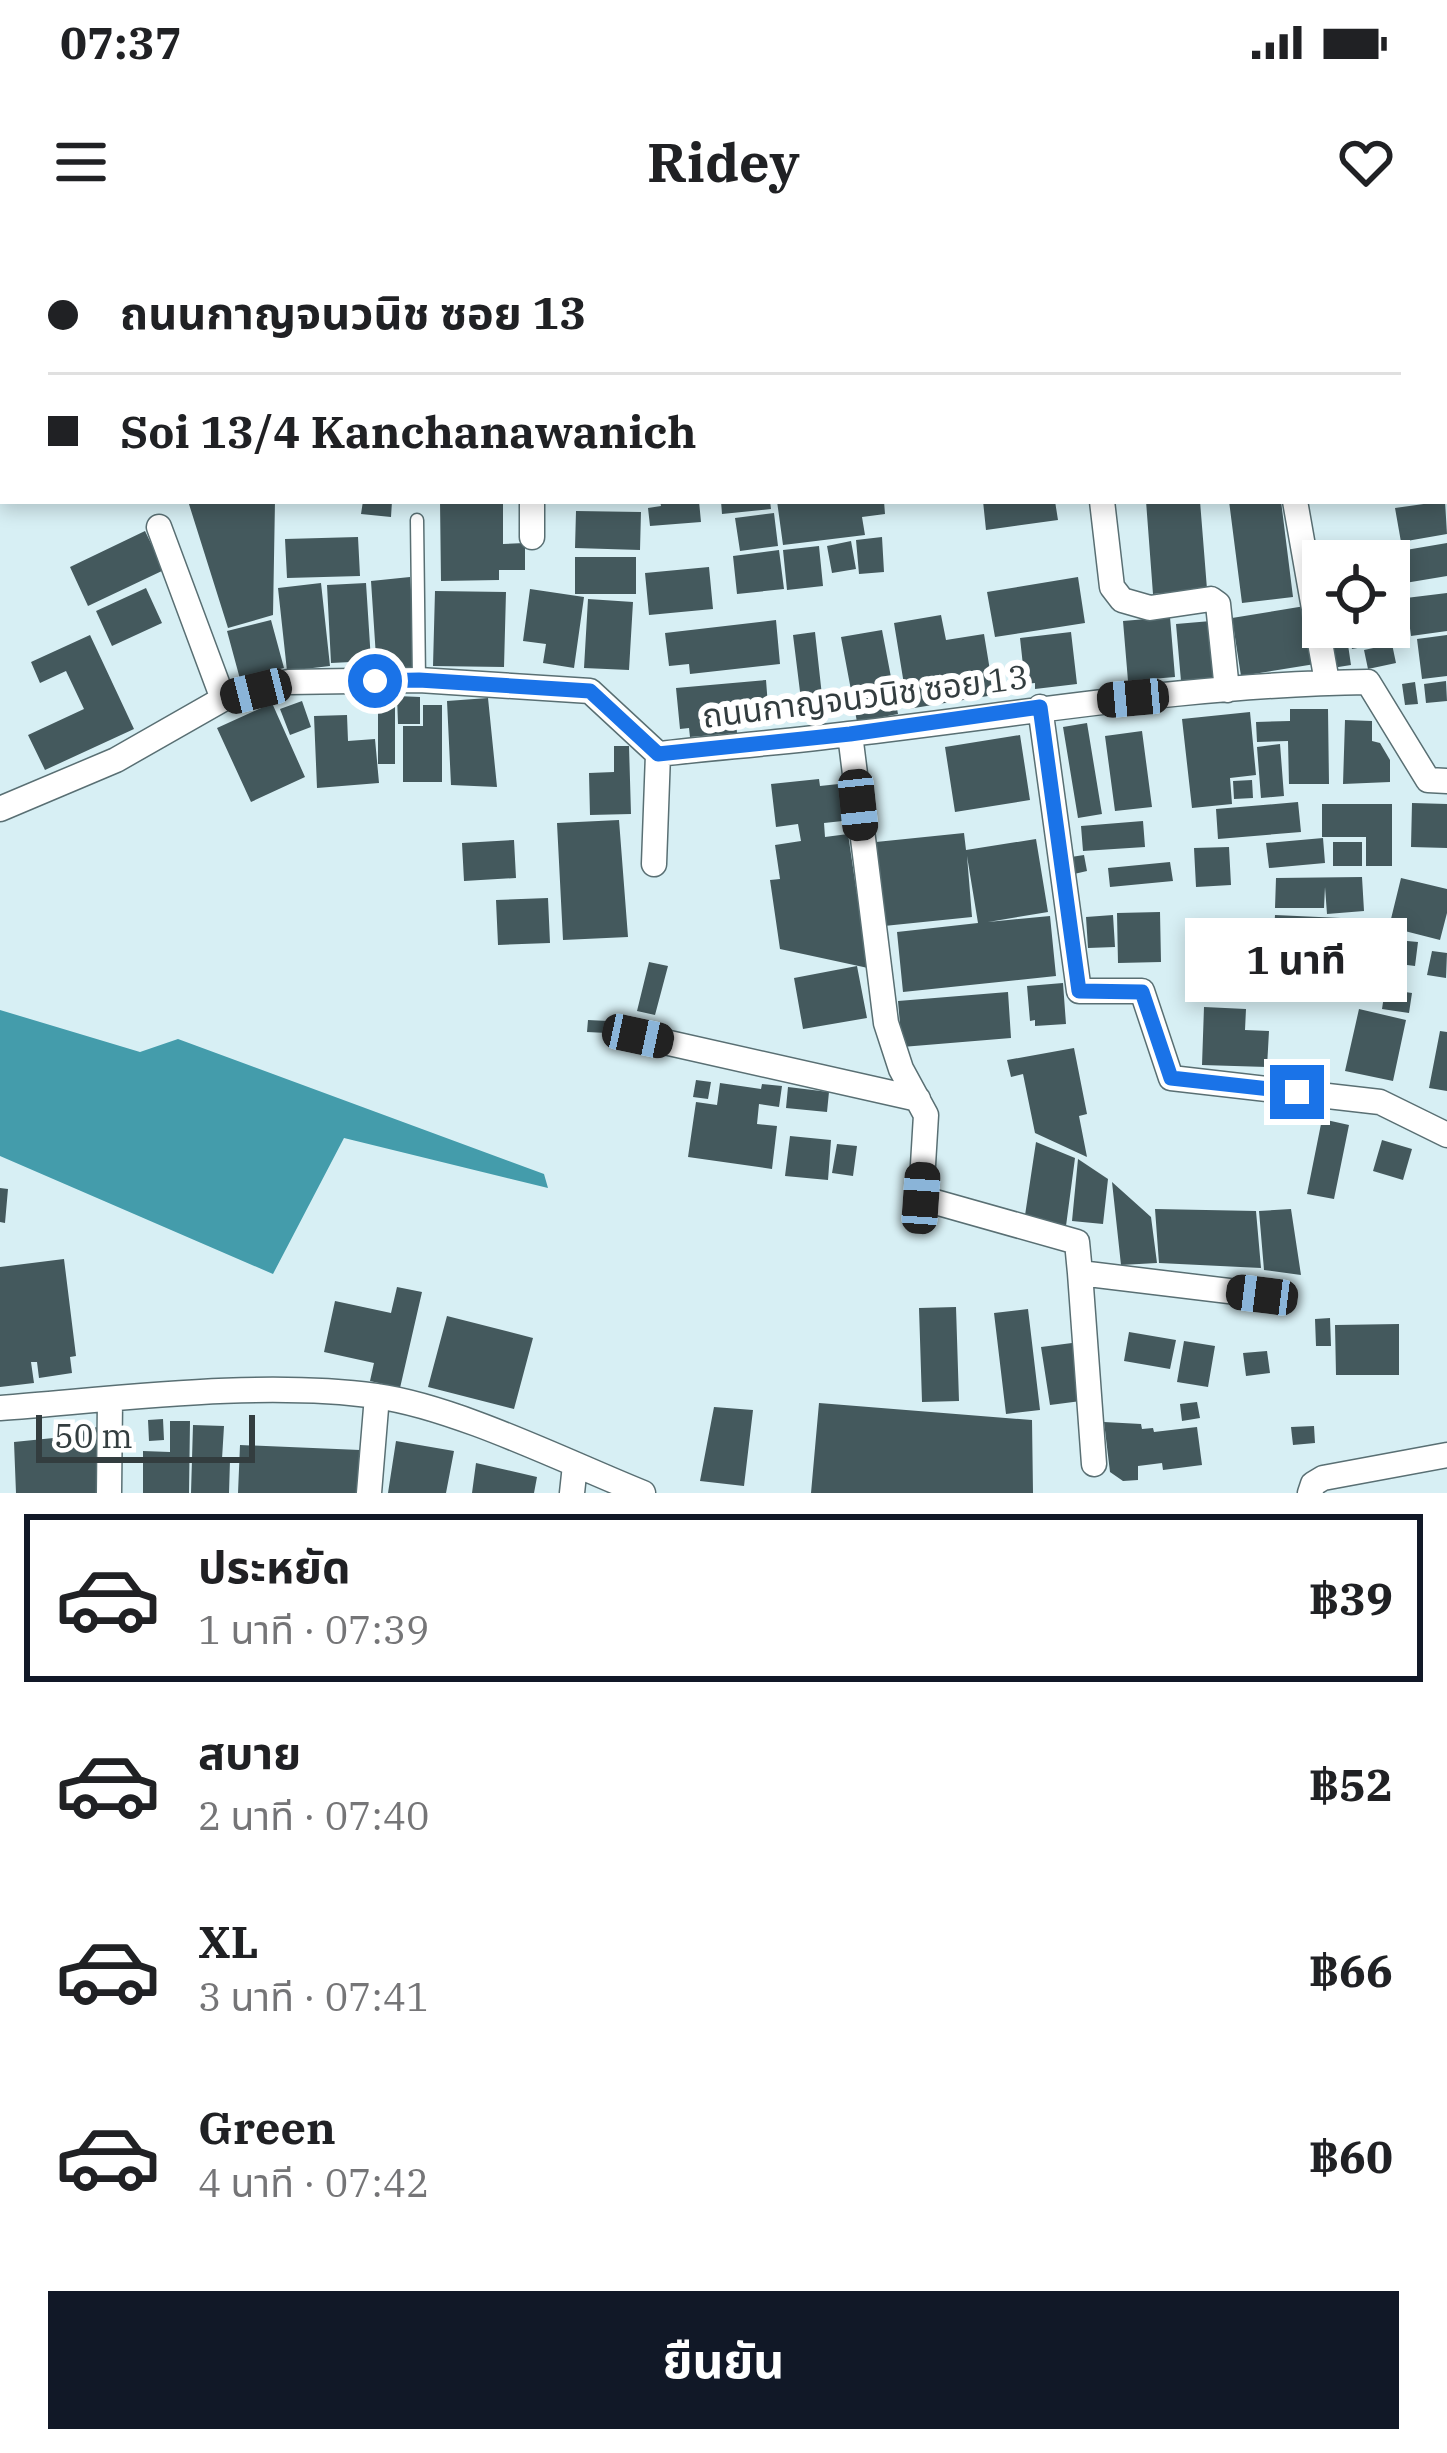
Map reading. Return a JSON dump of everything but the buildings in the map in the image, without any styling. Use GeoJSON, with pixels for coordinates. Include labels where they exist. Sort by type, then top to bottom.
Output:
{"type":"FeatureCollection","features":[{"type":"Feature","properties":{"kind":"street"},"geometry":{"type":"LineString","coordinates":[[532,504],[532,537]]}},
{"type":"Feature","properties":{"kind":"street"},"geometry":{"type":"LineString","coordinates":[[1102,504],[1112,587],[1122,600],[1150,608],[1211,599],[1218,604],[1227,690]]}},
{"type":"Feature","properties":{"kind":"street"},"geometry":{"type":"LineString","coordinates":[[1295,504],[1327,682]]}},
{"type":"Feature","properties":{"kind":"street"},"geometry":{"type":"LineString","coordinates":[[159,527],[223,699]]}},
{"type":"Feature","properties":{"kind":"street"},"geometry":{"type":"LineString","coordinates":[[0,809],[116,760],[223,699],[288,682],[419,680],[590,691],[658,754],[655,864]]}},
{"type":"Feature","properties":{"kind":"street","name":"ถนนกาญจนวนิช ซอย 13"},"geometry":{"type":"LineString","coordinates":[[658,754],[1040,707],[1368,682],[1428,779],[1447,781]]}},
{"type":"Feature","properties":{"kind":"street"},"geometry":{"type":"LineString","coordinates":[[1040,707],[1079,991],[1142,992],[1171,1078],[1381,1102],[1447,1135]]}},
{"type":"Feature","properties":{"kind":"street"},"geometry":{"type":"LineString","coordinates":[[850,734],[882,1006],[901,1069],[926,1115],[921,1198],[1077,1242],[1094,1464]]}},
{"type":"Feature","properties":{"kind":"street"},"geometry":{"type":"LineString","coordinates":[[638,1036],[918,1099]]}},
{"type":"Feature","properties":{"kind":"street"},"geometry":{"type":"LineString","coordinates":[[1080,1273],[1262,1295]]}},
{"type":"Feature","properties":{"kind":"street"},"geometry":{"type":"LineString","coordinates":[[0,1408],[237,1393],[377,1396],[458,1420],[643,1493]]}},
{"type":"Feature","properties":{"kind":"street"},"geometry":{"type":"LineString","coordinates":[[369,1493],[377,1396]]}},
{"type":"Feature","properties":{"kind":"street"},"geometry":{"type":"LineString","coordinates":[[109,1493],[110,1400]]}},
{"type":"Feature","properties":{"kind":"street"},"geometry":{"type":"LineString","coordinates":[[1310,1493],[1313,1484],[1323,1478],[1447,1456]]}},
{"type":"Feature","properties":{"kind":"street"},"geometry":{"type":"LineString","coordinates":[[572,1493],[575,1465]]}},
{"type":"Feature","properties":{"kind":"lane"},"geometry":{"type":"LineString","coordinates":[[417,520],[419,680]]}},
{"type":"Feature","properties":{"kind":"water"},"geometry":{"type":"Polygon","coordinates":[[[0,1010],[140,1052],[178,1039],[544,1174],[548,1188],[344,1138],[273,1274],[0,1156],[0,1010]]]}},
{"type":"Feature","properties":{"kind":"route"},"geometry":{"type":"LineString","coordinates":[[375,681],[590,691],[658,754],[1040,707],[1079,991],[1142,992],[1171,1078],[1297,1092]]}}]}
